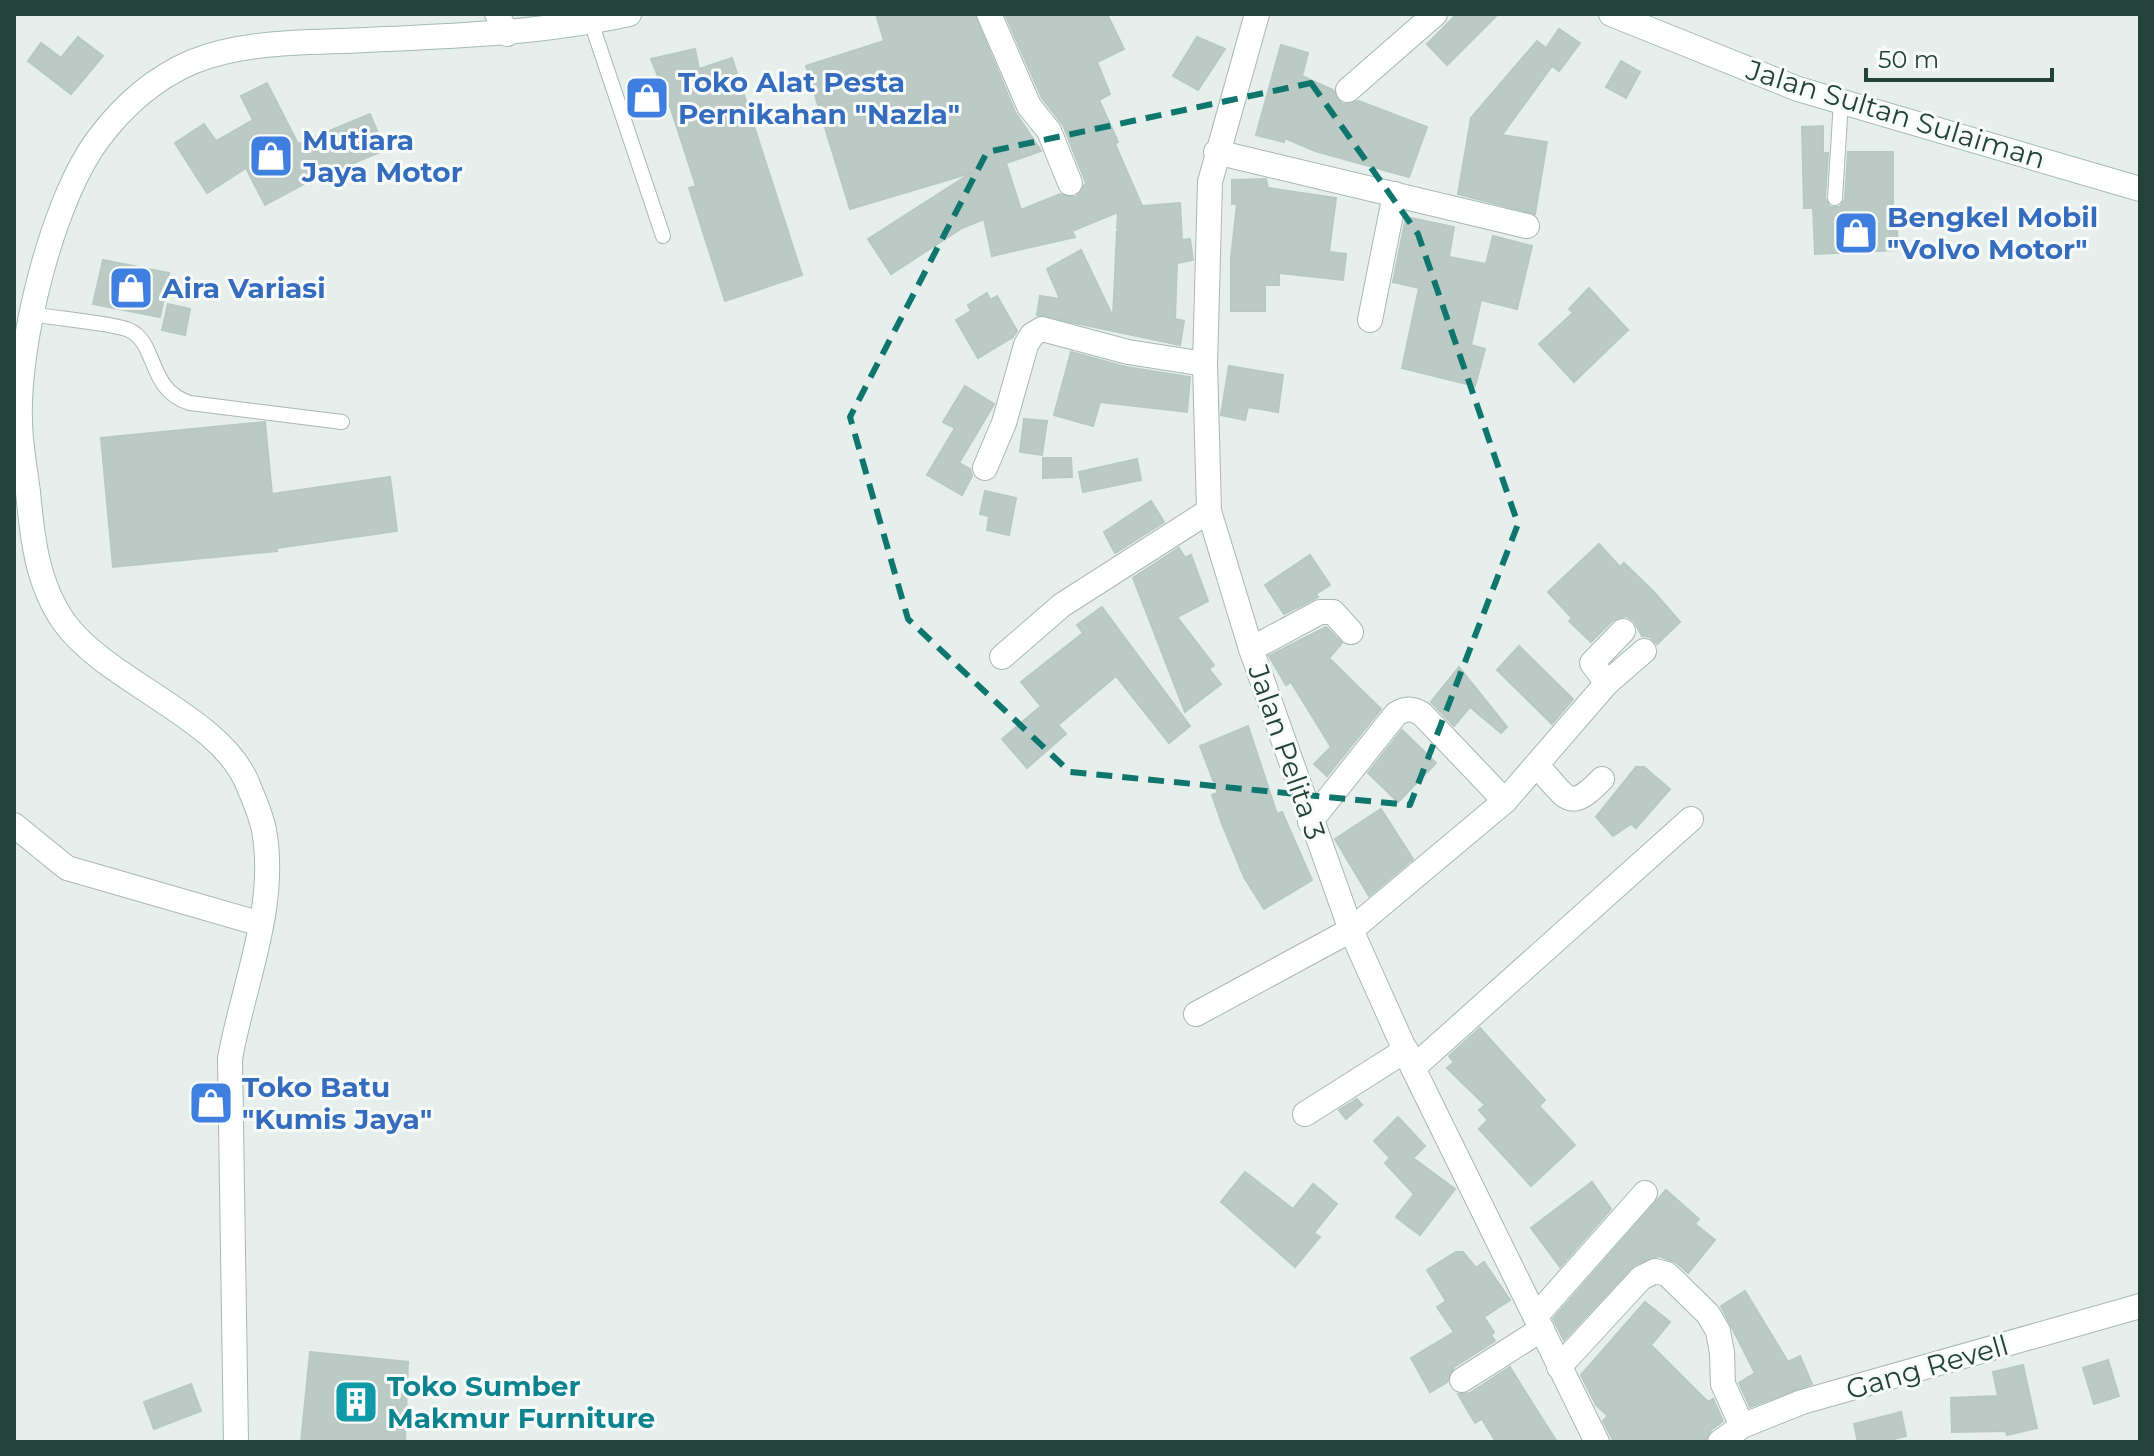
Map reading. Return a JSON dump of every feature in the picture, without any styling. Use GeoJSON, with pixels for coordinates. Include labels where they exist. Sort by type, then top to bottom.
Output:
{"type":"FeatureCollection","features":[{"type":"Feature","properties":{"kind":"street"},"geometry":{"type":"LineString","coordinates":[[236,1442],[230,1059],[239,1005],[261,924],[267,879],[264,829],[246,779],[219,744],[84,645],[63,621],[47,591],[34,549],[19,418],[22,321],[69,189],[98,139],[144,90],[192,62],[258,45],[502,24],[591,22],[629,14]]}},
{"type":"Feature","properties":{"kind":"street"},"geometry":{"type":"LineString","coordinates":[[989,14],[1029,106],[1049,131],[1070,183]]}},
{"type":"Feature","properties":{"kind":"street","name":"Jalan Pelita 3"},"geometry":{"type":"LineString","coordinates":[[1257,14],[1216,152],[1208,215],[1205,364],[1209,511],[1251,649],[1310,822],[1351,930],[1409,1059],[1539,1322],[1586,1438]]}},
{"type":"Feature","properties":{"kind":"street"},"geometry":{"type":"LineString","coordinates":[[1348,90],[1435,14]]}},
{"type":"Feature","properties":{"kind":"street","name":"Jalan Sultan Sulaiman"},"geometry":{"type":"LineString","coordinates":[[1611,14],[1798,89],[2140,189]]}},
{"type":"Feature","properties":{"kind":"street"},"geometry":{"type":"LineString","coordinates":[[1216,152],[1527,226]]}},
{"type":"Feature","properties":{"kind":"street"},"geometry":{"type":"LineString","coordinates":[[1370,320],[1395,194]]}},
{"type":"Feature","properties":{"kind":"street"},"geometry":{"type":"LineString","coordinates":[[985,468],[1004,423],[1026,345],[1032,335],[1042,329],[1128,352],[1205,364]]}},
{"type":"Feature","properties":{"kind":"street"},"geometry":{"type":"LineString","coordinates":[[1002,657],[1062,605],[1209,511]]}},
{"type":"Feature","properties":{"kind":"street"},"geometry":{"type":"LineString","coordinates":[[1251,649],[1320,612],[1333,612],[1351,632]]}},
{"type":"Feature","properties":{"kind":"street"},"geometry":{"type":"LineString","coordinates":[[1607,683],[1592,663],[1623,631]]}},
{"type":"Feature","properties":{"kind":"street"},"geometry":{"type":"LineString","coordinates":[[1196,1014],[1351,930],[1505,801],[1607,683],[1644,651]]}},
{"type":"Feature","properties":{"kind":"street"},"geometry":{"type":"LineString","coordinates":[[1310,822],[1396,714],[1404,709],[1422,714],[1505,801]]}},
{"type":"Feature","properties":{"kind":"street"},"geometry":{"type":"LineString","coordinates":[[1537,766],[1568,798],[1576,800],[1582,799],[1602,779]]}},
{"type":"Feature","properties":{"kind":"street"},"geometry":{"type":"LineString","coordinates":[[1305,1114],[1409,1059],[1691,819]]}},
{"type":"Feature","properties":{"kind":"street"},"geometry":{"type":"LineString","coordinates":[[14,825],[67,868],[261,924]]}},
{"type":"Feature","properties":{"kind":"street"},"geometry":{"type":"LineString","coordinates":[[1462,1380],[1539,1322],[1645,1193]]}},
{"type":"Feature","properties":{"kind":"street"},"geometry":{"type":"LineString","coordinates":[[1559,1367],[1641,1278],[1655,1271],[1667,1274],[1693,1295],[1718,1331],[1723,1384],[1742,1426]]}},
{"type":"Feature","properties":{"kind":"street","name":"Gang Revell"},"geometry":{"type":"LineString","coordinates":[[1720,1442],[1742,1426],[1802,1402],[2140,1306]]}},
{"type":"Feature","properties":{"kind":"lane"},"geometry":{"type":"LineString","coordinates":[[591,22],[663,236]]}},
{"type":"Feature","properties":{"kind":"lane"},"geometry":{"type":"LineString","coordinates":[[1835,198],[1841,101]]}},
{"type":"Feature","properties":{"kind":"lane"},"geometry":{"type":"LineString","coordinates":[[22,321],[130,330],[143,343],[159,378],[173,398],[190,403],[342,422]]}},
{"type":"Feature","properties":{"kind":"highlighted area"},"geometry":{"type":"Polygon","coordinates":[[[1311,83],[1418,234],[1518,524],[1410,805],[1070,772],[908,619],[850,417],[987,152],[1311,83]]]}},
{"type":"Feature","properties":{"kind":"building"},"geometry":{"type":"Polygon","coordinates":[[[876,14],[974,14],[1015,112],[1041,151],[1006,163],[1021,210],[1060,194],[1076,197],[1086,183],[1063,125],[1042,98],[1005,14],[1107,14],[1124,49],[1097,62],[1110,94],[1099,100],[1118,142],[1115,144],[1142,206],[1180,203],[1182,240],[1190,239],[1193,260],[1177,263],[1175,319],[1184,321],[1180,345],[1037,315],[1040,296],[1060,299],[1047,269],[1081,250],[1113,317],[1117,231],[1124,227],[1117,228],[1118,212],[1072,231],[1075,237],[992,256],[984,219],[962,228],[891,274],[868,239],[971,173],[850,209],[806,66],[884,41],[876,14]]]}},
{"type":"Feature","properties":{"kind":"building"},"geometry":{"type":"Polygon","coordinates":[[[1457,14],[1498,14],[1447,65],[1427,44],[1457,14]]]}},
{"type":"Feature","properties":{"kind":"building"},"geometry":{"type":"Polygon","coordinates":[[[1559,29],[1580,43],[1559,71],[1552,66],[1502,135],[1547,142],[1535,214],[1458,194],[1471,118],[1537,41],[1546,48],[1559,29]]]}},
{"type":"Feature","properties":{"kind":"building"},"geometry":{"type":"Polygon","coordinates":[[[78,37],[103,56],[71,94],[28,61],[41,43],[61,58],[78,37]]]}},
{"type":"Feature","properties":{"kind":"building"},"geometry":{"type":"Polygon","coordinates":[[[1197,37],[1225,49],[1198,90],[1173,76],[1197,37]]]}},
{"type":"Feature","properties":{"kind":"building"},"geometry":{"type":"Polygon","coordinates":[[[1281,45],[1308,53],[1302,76],[1333,90],[1342,104],[1359,101],[1427,127],[1409,177],[1315,151],[1285,138],[1284,142],[1256,135],[1281,45]]]}},
{"type":"Feature","properties":{"kind":"building"},"geometry":{"type":"Polygon","coordinates":[[[695,49],[699,69],[732,58],[802,275],[725,301],[689,188],[696,186],[670,106],[639,115],[632,88],[660,81],[651,59],[695,49]]]}},
{"type":"Feature","properties":{"kind":"building"},"geometry":{"type":"Polygon","coordinates":[[[1621,61],[1640,72],[1626,98],[1606,87],[1621,61]]]}},
{"type":"Feature","properties":{"kind":"building"},"geometry":{"type":"Polygon","coordinates":[[[267,83],[298,144],[370,114],[385,150],[342,168],[341,164],[265,205],[246,168],[207,193],[175,143],[204,124],[216,141],[253,120],[241,96],[267,83]]]}},
{"type":"Feature","properties":{"kind":"building"},"geometry":{"type":"Polygon","coordinates":[[[1823,126],[1823,153],[1828,153],[1825,198],[1830,207],[1840,207],[1845,199],[1848,152],[1893,152],[1893,212],[1896,212],[1898,250],[1815,254],[1813,208],[1804,208],[1802,127],[1823,126]]]}},
{"type":"Feature","properties":{"kind":"building"},"geometry":{"type":"Polygon","coordinates":[[[1266,179],[1268,188],[1336,198],[1329,252],[1346,254],[1343,280],[1279,273],[1279,285],[1265,285],[1265,311],[1231,311],[1231,258],[1237,204],[1232,204],[1232,180],[1266,179]]]}},
{"type":"Feature","properties":{"kind":"building"},"geometry":{"type":"Polygon","coordinates":[[[1406,217],[1454,227],[1449,257],[1486,264],[1493,236],[1532,246],[1517,309],[1481,300],[1471,345],[1485,349],[1475,386],[1402,368],[1419,288],[1393,282],[1406,217]]]}},
{"type":"Feature","properties":{"kind":"building","name":"Aira Variasi"},"geometry":{"type":"Polygon","coordinates":[[[103,260],[169,273],[160,317],[93,304],[103,260]]]}},
{"type":"Feature","properties":{"kind":"building"},"geometry":{"type":"Polygon","coordinates":[[[1589,288],[1628,330],[1574,382],[1539,344],[1573,313],[1569,309],[1589,288]]]}},
{"type":"Feature","properties":{"kind":"building"},"geometry":{"type":"Polygon","coordinates":[[[987,293],[990,300],[997,296],[1017,331],[1013,337],[978,358],[956,320],[971,311],[968,305],[987,293]]]}},
{"type":"Feature","properties":{"kind":"building"},"geometry":{"type":"Polygon","coordinates":[[[168,304],[190,309],[185,335],[162,330],[168,304]]]}},
{"type":"Feature","properties":{"kind":"building"},"geometry":{"type":"Polygon","coordinates":[[[1071,352],[1126,367],[1190,377],[1187,412],[1100,402],[1093,426],[1054,415],[1071,352]]]}},
{"type":"Feature","properties":{"kind":"building"},"geometry":{"type":"Polygon","coordinates":[[[1229,366],[1283,375],[1278,412],[1248,407],[1245,420],[1221,415],[1229,366]]]}},
{"type":"Feature","properties":{"kind":"building"},"geometry":{"type":"Polygon","coordinates":[[[965,386],[994,404],[959,463],[970,469],[972,476],[962,495],[927,475],[955,428],[943,422],[965,386]]]}},
{"type":"Feature","properties":{"kind":"building"},"geometry":{"type":"Polygon","coordinates":[[[1024,419],[1047,421],[1042,455],[1020,452],[1024,419]]]}},
{"type":"Feature","properties":{"kind":"building"},"geometry":{"type":"Polygon","coordinates":[[[265,422],[272,494],[390,477],[397,531],[277,548],[277,551],[113,567],[101,438],[265,422]]]}},
{"type":"Feature","properties":{"kind":"building"},"geometry":{"type":"Polygon","coordinates":[[[1043,458],[1071,458],[1072,477],[1043,478],[1043,458]]]}},
{"type":"Feature","properties":{"kind":"building"},"geometry":{"type":"Polygon","coordinates":[[[1137,459],[1141,480],[1083,492],[1079,472],[1137,459]]]}},
{"type":"Feature","properties":{"kind":"building"},"geometry":{"type":"Polygon","coordinates":[[[985,491],[1016,498],[1009,535],[987,530],[989,516],[980,514],[985,491]]]}},
{"type":"Feature","properties":{"kind":"building"},"geometry":{"type":"Polygon","coordinates":[[[1151,501],[1164,522],[1115,553],[1104,532],[1151,501]]]}},
{"type":"Feature","properties":{"kind":"building"},"geometry":{"type":"Polygon","coordinates":[[[1599,544],[1620,567],[1624,563],[1680,622],[1657,644],[1650,637],[1642,636],[1634,621],[1626,616],[1613,620],[1591,642],[1569,621],[1572,618],[1548,592],[1599,544]]]}},
{"type":"Feature","properties":{"kind":"building"},"geometry":{"type":"Polygon","coordinates":[[[1179,548],[1185,558],[1191,555],[1208,601],[1177,617],[1214,665],[1209,669],[1221,684],[1185,712],[1133,578],[1179,548]]]}},
{"type":"Feature","properties":{"kind":"building"},"geometry":{"type":"Polygon","coordinates":[[[1310,555],[1330,585],[1316,594],[1318,597],[1284,614],[1265,585],[1310,555]]]}},
{"type":"Feature","properties":{"kind":"building"},"geometry":{"type":"Polygon","coordinates":[[[1102,607],[1190,726],[1169,743],[1116,676],[1058,725],[1066,734],[1027,768],[1002,739],[1041,706],[1021,682],[1083,633],[1077,625],[1102,607]]]}},
{"type":"Feature","properties":{"kind":"building"},"geometry":{"type":"Polygon","coordinates":[[[1326,627],[1342,643],[1329,658],[1381,709],[1327,776],[1314,764],[1331,747],[1291,682],[1286,685],[1269,656],[1326,627]]]}},
{"type":"Feature","properties":{"kind":"building"},"geometry":{"type":"Polygon","coordinates":[[[1519,646],[1573,699],[1552,724],[1497,670],[1519,646]]]}},
{"type":"Feature","properties":{"kind":"building"},"geometry":{"type":"Polygon","coordinates":[[[1459,667],[1507,727],[1501,733],[1470,707],[1454,726],[1431,702],[1459,667]]]}},
{"type":"Feature","properties":{"kind":"building"},"geometry":{"type":"Polygon","coordinates":[[[1248,726],[1277,814],[1282,812],[1312,880],[1264,909],[1244,877],[1222,824],[1212,795],[1218,793],[1200,746],[1248,726]]]}},
{"type":"Feature","properties":{"kind":"building"},"geometry":{"type":"Polygon","coordinates":[[[1402,730],[1436,763],[1398,802],[1368,773],[1402,730]]]}},
{"type":"Feature","properties":{"kind":"building"},"geometry":{"type":"Polygon","coordinates":[[[1636,767],[1644,767],[1670,789],[1636,828],[1631,824],[1613,836],[1596,817],[1636,767]]]}},
{"type":"Feature","properties":{"kind":"building"},"geometry":{"type":"Polygon","coordinates":[[[1381,809],[1413,859],[1369,896],[1335,839],[1381,809]]]}},
{"type":"Feature","properties":{"kind":"building"},"geometry":{"type":"Polygon","coordinates":[[[1480,1028],[1545,1100],[1539,1106],[1575,1145],[1531,1186],[1479,1129],[1488,1120],[1479,1110],[1485,1105],[1447,1068],[1454,1062],[1449,1056],[1480,1028]]]}},
{"type":"Feature","properties":{"kind":"building"},"geometry":{"type":"Polygon","coordinates":[[[1357,1099],[1362,1105],[1346,1119],[1339,1110],[1357,1099]]]}},
{"type":"Feature","properties":{"kind":"building"},"geometry":{"type":"Polygon","coordinates":[[[1398,1117],[1425,1146],[1413,1158],[1455,1189],[1420,1235],[1396,1217],[1414,1194],[1385,1163],[1390,1158],[1374,1141],[1398,1117]]]}},
{"type":"Feature","properties":{"kind":"building"},"geometry":{"type":"Polygon","coordinates":[[[1245,1172],[1293,1209],[1313,1184],[1337,1204],[1314,1233],[1320,1237],[1295,1267],[1221,1202],[1245,1172]]]}},
{"type":"Feature","properties":{"kind":"building"},"geometry":{"type":"Polygon","coordinates":[[[1592,1182],[1611,1209],[1560,1267],[1531,1228],[1592,1182]]]}},
{"type":"Feature","properties":{"kind":"building"},"geometry":{"type":"Polygon","coordinates":[[[1666,1190],[1699,1219],[1695,1224],[1715,1240],[1688,1273],[1677,1263],[1659,1256],[1634,1265],[1564,1340],[1553,1319],[1666,1190]]]}},
{"type":"Feature","properties":{"kind":"building"},"geometry":{"type":"Polygon","coordinates":[[[1456,1252],[1463,1252],[1476,1268],[1484,1262],[1510,1300],[1484,1317],[1494,1332],[1491,1335],[1495,1341],[1454,1367],[1447,1382],[1430,1392],[1411,1358],[1454,1332],[1437,1307],[1446,1301],[1427,1270],[1456,1252]]]}},
{"type":"Feature","properties":{"kind":"building"},"geometry":{"type":"Polygon","coordinates":[[[1745,1291],[1788,1362],[1800,1356],[1812,1384],[1750,1407],[1739,1383],[1755,1373],[1721,1306],[1745,1291]]]}},
{"type":"Feature","properties":{"kind":"building"},"geometry":{"type":"Polygon","coordinates":[[[1645,1302],[1670,1322],[1651,1345],[1708,1402],[1713,1399],[1723,1421],[1711,1430],[1705,1442],[1614,1442],[1603,1421],[1608,1416],[1596,1405],[1581,1375],[1645,1302]]]}},
{"type":"Feature","properties":{"kind":"building","name":"Toko Sumber Makmur Furniture"},"geometry":{"type":"Polygon","coordinates":[[[310,1352],[408,1362],[405,1442],[301,1442],[310,1352]]]}},
{"type":"Feature","properties":{"kind":"building"},"geometry":{"type":"Polygon","coordinates":[[[2108,1360],[2119,1396],[2094,1404],[2083,1368],[2108,1360]]]}},
{"type":"Feature","properties":{"kind":"building"},"geometry":{"type":"Polygon","coordinates":[[[2023,1365],[2037,1428],[2007,1435],[2006,1431],[1952,1432],[1951,1398],[1998,1396],[1993,1372],[2023,1365]]]}},
{"type":"Feature","properties":{"kind":"building"},"geometry":{"type":"Polygon","coordinates":[[[1510,1367],[1557,1442],[1496,1442],[1482,1419],[1475,1423],[1458,1394],[1470,1393],[1510,1367]]]}},
{"type":"Feature","properties":{"kind":"building"},"geometry":{"type":"Polygon","coordinates":[[[191,1384],[201,1411],[154,1429],[144,1402],[191,1384]]]}},
{"type":"Feature","properties":{"kind":"building"},"geometry":{"type":"Polygon","coordinates":[[[1901,1412],[1906,1436],[1882,1442],[1858,1442],[1854,1424],[1901,1412]]]}},
{"type":"Feature","properties":{"kind":"place","name":"Toko Alat Pesta Pernikahan \"Nazla\""},"geometry":{"type":"Point","coordinates":[647,98]}},
{"type":"Feature","properties":{"kind":"place","name":"Mutiara Jaya Motor"},"geometry":{"type":"Point","coordinates":[271,156]}},
{"type":"Feature","properties":{"kind":"place","name":"Bengkel Mobil \"Volvo Motor\""},"geometry":{"type":"Point","coordinates":[1856,233]}},
{"type":"Feature","properties":{"kind":"place","name":"Aira Variasi"},"geometry":{"type":"Point","coordinates":[131,288]}},
{"type":"Feature","properties":{"kind":"place","name":"Toko Batu \"Kumis Jaya\""},"geometry":{"type":"Point","coordinates":[211,1103]}},
{"type":"Feature","properties":{"kind":"place","name":"Toko Sumber Makmur Furniture"},"geometry":{"type":"Point","coordinates":[356,1402]}}]}
